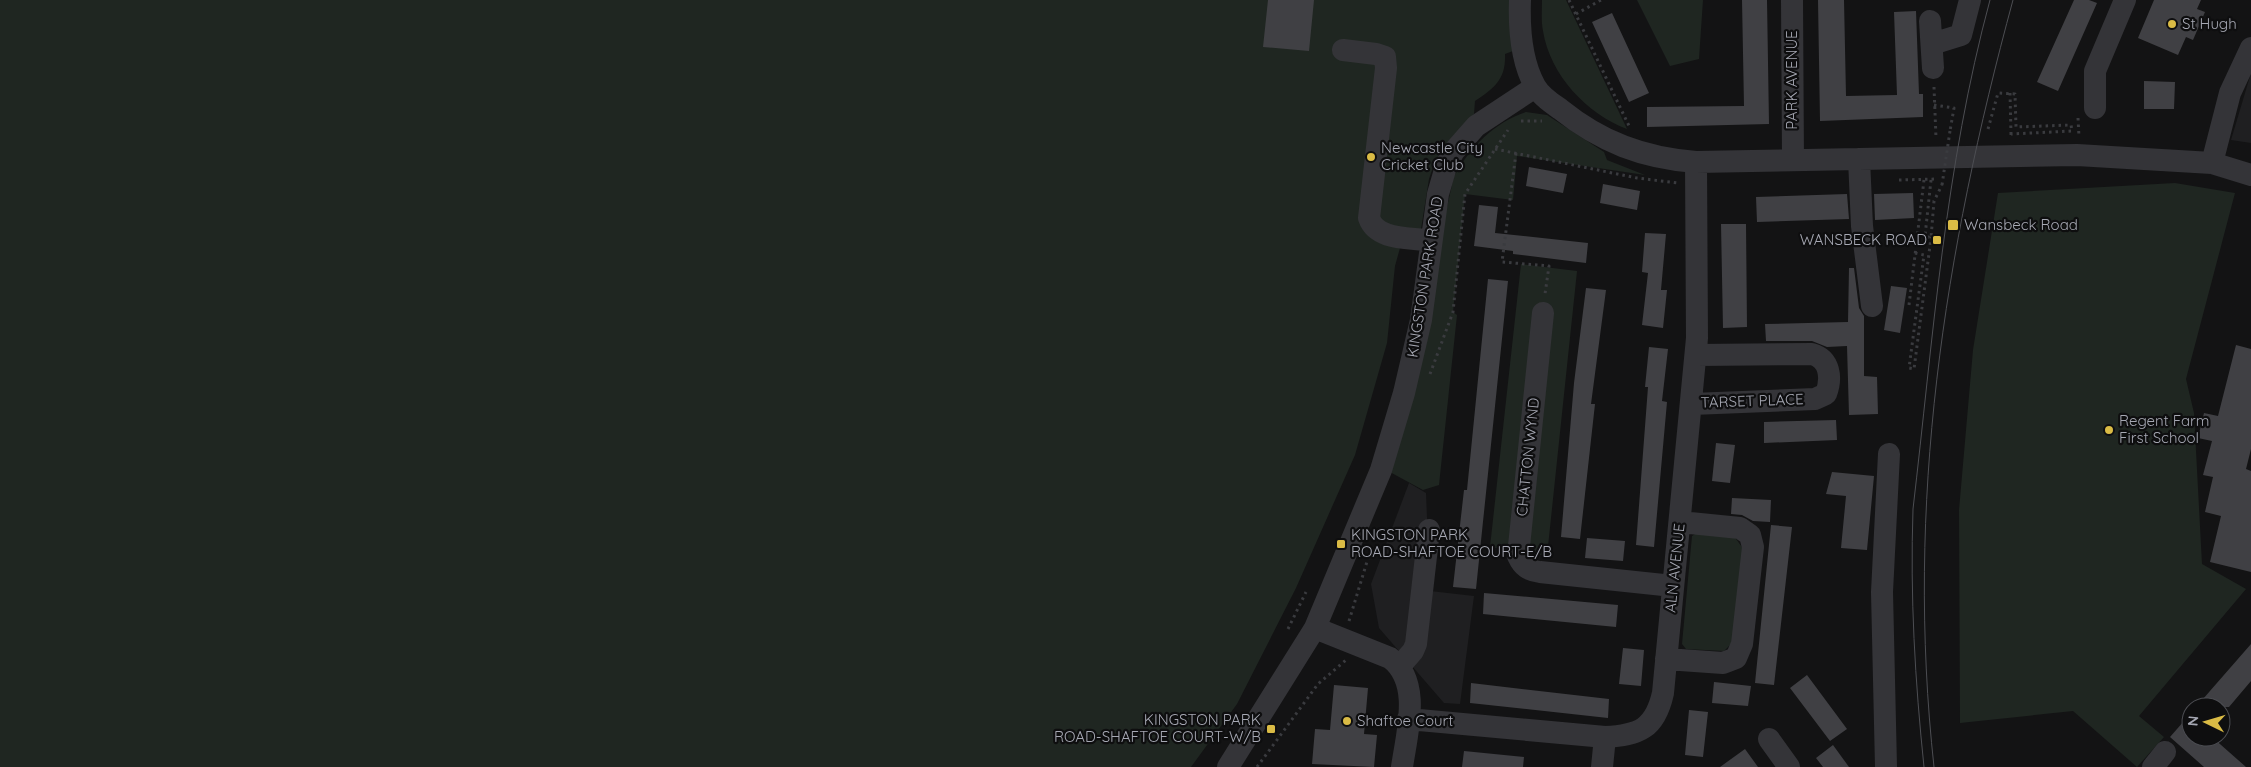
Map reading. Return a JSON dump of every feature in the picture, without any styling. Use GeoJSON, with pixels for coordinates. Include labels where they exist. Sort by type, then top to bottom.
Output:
{"type":"FeatureCollection","features":[{"type":"Feature","properties":{"kind":"street"},"geometry":{"type":"LineString","coordinates":[[1520,0],[1522,38],[1535,87],[1563,112],[1609,142],[1642,154],[1696,162],[2077,155],[2212,163],[2251,175]]}},
{"type":"Feature","properties":{"kind":"street","name":"PARK AVENUE"},"geometry":{"type":"LineString","coordinates":[[1792,0],[1793,160]]}},
{"type":"Feature","properties":{"kind":"street"},"geometry":{"type":"LineString","coordinates":[[1932,44],[1961,35],[1970,0]]}},
{"type":"Feature","properties":{"kind":"street"},"geometry":{"type":"LineString","coordinates":[[2086,108],[2095,71],[2125,0]]}},
{"type":"Feature","properties":{"kind":"street"},"geometry":{"type":"LineString","coordinates":[[1930,21],[1934,68]]}},
{"type":"Feature","properties":{"kind":"street"},"geometry":{"type":"LineString","coordinates":[[2212,163],[2230,93],[2251,48]]}},
{"type":"Feature","properties":{"kind":"street"},"geometry":{"type":"LineString","coordinates":[[1343,50],[1385,57],[1386,68],[1369,218],[1373,228],[1380,233],[1431,240]]}},
{"type":"Feature","properties":{"kind":"street","name":"KINGSTON PARK ROAD"},"geometry":{"type":"LineString","coordinates":[[1228,767],[1315,628],[1380,470],[1404,393],[1421,320],[1431,240],[1442,176],[1454,150],[1476,126],[1535,87]]}},
{"type":"Feature","properties":{"kind":"street"},"geometry":{"type":"LineString","coordinates":[[1859,159],[1862,226],[1872,306]]}},
{"type":"Feature","properties":{"kind":"street","name":"ALN AVENUE"},"geometry":{"type":"LineString","coordinates":[[1408,719],[1605,737],[1637,733],[1654,718],[1663,694],[1696,355],[1698,322],[1696,162]]}},
{"type":"Feature","properties":{"kind":"street","name":"CHATTON WYND"},"geometry":{"type":"LineString","coordinates":[[1543,313],[1518,556],[1522,565],[1529,570],[1540,572],[1673,586]]}},
{"type":"Feature","properties":{"kind":"street","name":"TARSET PLACE"},"geometry":{"type":"LineString","coordinates":[[1692,404],[1815,399],[1822,397],[1829,386],[1828,367],[1825,360],[1812,354],[1696,355]]}},
{"type":"Feature","properties":{"kind":"street"},"geometry":{"type":"LineString","coordinates":[[1886,767],[1882,592],[1889,454]]}},
{"type":"Feature","properties":{"kind":"street"},"geometry":{"type":"LineString","coordinates":[[1666,659],[1723,663],[1736,658],[1742,644],[1753,547],[1750,535],[1740,528],[1680,522]]}},
{"type":"Feature","properties":{"kind":"street"},"geometry":{"type":"LineString","coordinates":[[1400,666],[1413,652],[1416,644],[1429,530]]}},
{"type":"Feature","properties":{"kind":"street"},"geometry":{"type":"LineString","coordinates":[[1315,628],[1390,658],[1400,666],[1407,680],[1410,696],[1402,767]]}},
{"type":"Feature","properties":{"kind":"street"},"geometry":{"type":"LineString","coordinates":[[1602,767],[1605,737]]}},
{"type":"Feature","properties":{"kind":"street"},"geometry":{"type":"LineString","coordinates":[[1769,739],[1789,767]]}},
{"type":"Feature","properties":{"kind":"path"},"geometry":{"type":"LineString","coordinates":[[1569,0],[1642,154]]}},
{"type":"Feature","properties":{"kind":"path"},"geometry":{"type":"LineString","coordinates":[[1576,14],[1600,0]]}},
{"type":"Feature","properties":{"kind":"path"},"geometry":{"type":"LineString","coordinates":[[1934,68],[1936,141]]}},
{"type":"Feature","properties":{"kind":"path"},"geometry":{"type":"LineString","coordinates":[[2010,93],[2011,142]]}},
{"type":"Feature","properties":{"kind":"path"},"geometry":{"type":"LineString","coordinates":[[1988,129],[1998,94],[2010,93],[2015,94],[2016,126],[2072,125],[2072,130],[2011,134]]}},
{"type":"Feature","properties":{"kind":"path"},"geometry":{"type":"LineString","coordinates":[[1915,253],[1924,254],[1909,368],[1914,369],[1934,201],[1942,185],[1954,108],[1934,105]]}},
{"type":"Feature","properties":{"kind":"path"},"geometry":{"type":"LineString","coordinates":[[2079,140],[2086,108]]}},
{"type":"Feature","properties":{"kind":"path"},"geometry":{"type":"LineString","coordinates":[[1469,185],[1514,124],[1533,120],[1551,125],[1563,112]]}},
{"type":"Feature","properties":{"kind":"path"},"geometry":{"type":"LineString","coordinates":[[1495,149],[1637,178],[1695,185]]}},
{"type":"Feature","properties":{"kind":"path"},"geometry":{"type":"LineString","coordinates":[[1516,153],[1502,262],[1548,266],[1543,313]]}},
{"type":"Feature","properties":{"kind":"path"},"geometry":{"type":"LineString","coordinates":[[1909,305],[1924,180]]}},
{"type":"Feature","properties":{"kind":"path"},"geometry":{"type":"LineString","coordinates":[[1931,180],[1925,236],[1938,239]]}},
{"type":"Feature","properties":{"kind":"path"},"geometry":{"type":"LineString","coordinates":[[1287,633],[1307,591]]}},
{"type":"Feature","properties":{"kind":"shaded area"},"geometry":{"type":"Polygon","coordinates":[[[0,0],[1511,0],[1513,51],[1505,54],[1504,70],[1498,82],[1475,101],[1474,114],[1447,143],[1435,161],[1429,179],[1421,229],[1405,230],[1395,266],[1387,343],[1355,455],[1296,588],[1237,704],[1191,767],[0,767],[0,0]]]}},
{"type":"Feature","properties":{"kind":"shaded area"},"geometry":{"type":"Polygon","coordinates":[[[1542,0],[1566,0],[1627,129],[1598,114],[1573,91],[1562,77],[1553,63],[1547,47],[1542,27],[1542,0]]]}},
{"type":"Feature","properties":{"kind":"shaded area"},"geometry":{"type":"Polygon","coordinates":[[[1637,0],[1703,0],[1699,59],[1670,66],[1637,0]]]}},
{"type":"Feature","properties":{"kind":"shaded area"},"geometry":{"type":"Polygon","coordinates":[[[2251,73],[2251,143],[2231,140],[2251,73]]]}},
{"type":"Feature","properties":{"kind":"shaded area"},"geometry":{"type":"Polygon","coordinates":[[[1526,112],[1547,115],[1604,152],[1607,160],[1645,175],[1517,156],[1513,200],[1465,194],[1453,312],[1457,315],[1439,485],[1423,490],[1388,471],[1454,176],[1468,155],[1493,129],[1526,112]]]}},
{"type":"Feature","properties":{"kind":"shaded area","name":"Regent Farm First School"},"geometry":{"type":"Polygon","coordinates":[[[2175,183],[2235,193],[2186,379],[2194,413],[2202,564],[2246,589],[2139,716],[2164,737],[2137,767],[2073,711],[1960,723],[1959,510],[1973,350],[1998,193],[2175,183]]]}},
{"type":"Feature","properties":{"kind":"shaded area"},"geometry":{"type":"Polygon","coordinates":[[[1521,264],[1577,271],[1547,556],[1490,547],[1521,264]]]}},
{"type":"Feature","properties":{"kind":"shaded area"},"geometry":{"type":"Polygon","coordinates":[[[1409,483],[1426,493],[1430,591],[1474,596],[1460,704],[1444,703],[1379,628],[1371,584],[1409,483]]]}},
{"type":"Feature","properties":{"kind":"shaded area"},"geometry":{"type":"Polygon","coordinates":[[[1697,533],[1734,536],[1744,550],[1735,640],[1724,651],[1686,649],[1682,644],[1692,536],[1697,533]]]}},
{"type":"Feature","properties":{"kind":"building"},"geometry":{"type":"Polygon","coordinates":[[[1268,0],[1314,0],[1309,51],[1263,47],[1268,0]]]}},
{"type":"Feature","properties":{"kind":"building"},"geometry":{"type":"Polygon","coordinates":[[[1742,0],[1767,0],[1769,124],[1647,127],[1647,107],[1744,106],[1742,0]]]}},
{"type":"Feature","properties":{"kind":"building"},"geometry":{"type":"Polygon","coordinates":[[[1818,0],[1844,0],[1846,96],[1897,95],[1894,12],[1916,11],[1919,94],[1923,94],[1923,117],[1820,121],[1818,0]]]}},
{"type":"Feature","properties":{"kind":"building"},"geometry":{"type":"Polygon","coordinates":[[[2074,0],[2089,0],[2097,3],[2058,91],[2037,82],[2074,0]]]}},
{"type":"Feature","properties":{"kind":"building","name":"St Hugh"},"geometry":{"type":"Polygon","coordinates":[[[2154,0],[2201,0],[2197,9],[2205,12],[2193,40],[2186,37],[2178,55],[2138,38],[2154,0]]]}},
{"type":"Feature","properties":{"kind":"building"},"geometry":{"type":"Polygon","coordinates":[[[1612,13],[1649,93],[1629,102],[1592,22],[1612,13]]]}},
{"type":"Feature","properties":{"kind":"building"},"geometry":{"type":"Polygon","coordinates":[[[2144,81],[2175,82],[2174,109],[2144,109],[2144,81]]]}},
{"type":"Feature","properties":{"kind":"building"},"geometry":{"type":"Polygon","coordinates":[[[1529,167],[1567,174],[1563,193],[1526,186],[1529,167]]]}},
{"type":"Feature","properties":{"kind":"building"},"geometry":{"type":"Polygon","coordinates":[[[1603,184],[1640,191],[1637,210],[1600,203],[1603,184]]]}},
{"type":"Feature","properties":{"kind":"building"},"geometry":{"type":"Polygon","coordinates":[[[1913,193],[1914,218],[1875,220],[1874,194],[1913,193]]]}},
{"type":"Feature","properties":{"kind":"building"},"geometry":{"type":"Polygon","coordinates":[[[1847,194],[1849,219],[1757,222],[1756,197],[1847,194]]]}},
{"type":"Feature","properties":{"kind":"building"},"geometry":{"type":"Polygon","coordinates":[[[1479,205],[1498,207],[1495,233],[1588,243],[1586,263],[1513,254],[1513,251],[1474,246],[1479,205]]]}},
{"type":"Feature","properties":{"kind":"building"},"geometry":{"type":"Polygon","coordinates":[[[1721,224],[1746,224],[1747,327],[1723,328],[1721,224]]]}},
{"type":"Feature","properties":{"kind":"building"},"geometry":{"type":"Polygon","coordinates":[[[1645,233],[1666,234],[1661,290],[1667,290],[1663,328],[1642,325],[1648,273],[1642,272],[1645,233]]]}},
{"type":"Feature","properties":{"kind":"building"},"geometry":{"type":"Polygon","coordinates":[[[1849,268],[1854,268],[1859,308],[1864,316],[1864,376],[1877,377],[1878,414],[1849,415],[1847,346],[1827,347],[1812,341],[1766,341],[1765,324],[1848,322],[1849,268]]]}},
{"type":"Feature","properties":{"kind":"building"},"geometry":{"type":"Polygon","coordinates":[[[1488,279],[1508,281],[1476,589],[1453,587],[1464,490],[1467,490],[1488,279]]]}},
{"type":"Feature","properties":{"kind":"building"},"geometry":{"type":"Polygon","coordinates":[[[1891,286],[1907,288],[1900,333],[1884,330],[1891,286]]]}},
{"type":"Feature","properties":{"kind":"building"},"geometry":{"type":"Polygon","coordinates":[[[1586,288],[1606,290],[1591,404],[1595,404],[1580,539],[1561,537],[1574,383],[1586,288]]]}},
{"type":"Feature","properties":{"kind":"building"},"geometry":{"type":"Polygon","coordinates":[[[2236,345],[2251,349],[2251,449],[2246,469],[2251,471],[2251,572],[2210,562],[2221,516],[2205,512],[2213,477],[2203,475],[2212,441],[2198,438],[2204,413],[2218,416],[2236,345]]]}},
{"type":"Feature","properties":{"kind":"building"},"geometry":{"type":"Polygon","coordinates":[[[1649,347],[1668,349],[1662,401],[1667,402],[1654,547],[1636,545],[1648,387],[1645,387],[1649,347]]]}},
{"type":"Feature","properties":{"kind":"building"},"geometry":{"type":"Polygon","coordinates":[[[1836,420],[1837,440],[1764,443],[1764,422],[1836,420]]]}},
{"type":"Feature","properties":{"kind":"building"},"geometry":{"type":"Polygon","coordinates":[[[1716,443],[1735,445],[1730,483],[1712,481],[1716,443]]]}},
{"type":"Feature","properties":{"kind":"building"},"geometry":{"type":"Polygon","coordinates":[[[1832,472],[1874,476],[1867,550],[1841,548],[1846,496],[1826,494],[1832,472]]]}},
{"type":"Feature","properties":{"kind":"building"},"geometry":{"type":"Polygon","coordinates":[[[1732,498],[1771,500],[1770,522],[1753,521],[1742,515],[1731,514],[1732,498]]]}},
{"type":"Feature","properties":{"kind":"building"},"geometry":{"type":"Polygon","coordinates":[[[1771,525],[1792,527],[1774,685],[1755,683],[1771,525]]]}},
{"type":"Feature","properties":{"kind":"building"},"geometry":{"type":"Polygon","coordinates":[[[1587,538],[1625,541],[1623,561],[1585,558],[1587,538]]]}},
{"type":"Feature","properties":{"kind":"building"},"geometry":{"type":"Polygon","coordinates":[[[1484,593],[1618,605],[1616,627],[1483,614],[1484,593]]]}},
{"type":"Feature","properties":{"kind":"building"},"geometry":{"type":"Polygon","coordinates":[[[2251,644],[2251,681],[2231,705],[2231,697],[2205,697],[2251,644]]]}},
{"type":"Feature","properties":{"kind":"building"},"geometry":{"type":"Polygon","coordinates":[[[1623,648],[1644,650],[1641,686],[1619,684],[1623,648]]]}},
{"type":"Feature","properties":{"kind":"building"},"geometry":{"type":"Polygon","coordinates":[[[1807,675],[1847,729],[1830,741],[1790,688],[1807,675]]]}},
{"type":"Feature","properties":{"kind":"building"},"geometry":{"type":"Polygon","coordinates":[[[1714,682],[1751,686],[1748,706],[1712,703],[1714,682]]]}},
{"type":"Feature","properties":{"kind":"building"},"geometry":{"type":"Polygon","coordinates":[[[1471,683],[1609,699],[1608,718],[1470,703],[1471,683]]]}},
{"type":"Feature","properties":{"kind":"building","name":"Shaftoe Court"},"geometry":{"type":"Polygon","coordinates":[[[1334,685],[1368,688],[1364,734],[1377,735],[1374,767],[1312,764],[1315,729],[1330,730],[1334,685]]]}},
{"type":"Feature","properties":{"kind":"building"},"geometry":{"type":"Polygon","coordinates":[[[1689,710],[1708,712],[1703,757],[1685,755],[1689,710]]]}},
{"type":"Feature","properties":{"kind":"building"},"geometry":{"type":"Polygon","coordinates":[[[2181,724],[2181,747],[2170,737],[2181,724]]]}},
{"type":"Feature","properties":{"kind":"building"},"geometry":{"type":"Polygon","coordinates":[[[1833,745],[1849,767],[1823,767],[1816,758],[1833,745]]]}},
{"type":"Feature","properties":{"kind":"building"},"geometry":{"type":"Polygon","coordinates":[[[2181,747],[2223,747],[2246,767],[2204,767],[2181,747]]]}},
{"type":"Feature","properties":{"kind":"building"},"geometry":{"type":"Polygon","coordinates":[[[1745,749],[1758,767],[1720,767],[1745,749]]]}},
{"type":"Feature","properties":{"kind":"building"},"geometry":{"type":"Polygon","coordinates":[[[1464,751],[1524,757],[1523,767],[1462,767],[1464,751]]]}},
{"type":"Feature","properties":{"kind":"tram line"},"geometry":{"type":"LineString","coordinates":[[1924,767],[1914,638],[1912,574],[1913,509],[1934,317],[1951,189],[1962,126],[1990,0]]}},
{"type":"Feature","properties":{"kind":"tram line"},"geometry":{"type":"LineString","coordinates":[[1934,767],[1926,669],[1924,572],[1928,475],[1937,380],[1950,285],[1967,190],[2013,0]]}},
{"type":"Feature","properties":{"kind":"place","name":"St Hugh"},"geometry":{"type":"Point","coordinates":[2172,24]}},
{"type":"Feature","properties":{"kind":"place","name":"Newcastle City Cricket Club"},"geometry":{"type":"Point","coordinates":[1371,157]}},
{"type":"Feature","properties":{"kind":"place","name":"Wansbeck Road"},"geometry":{"type":"Point","coordinates":[1953,225]}},
{"type":"Feature","properties":{"kind":"place","name":"WANSBECK ROAD"},"geometry":{"type":"Point","coordinates":[1937,240]}},
{"type":"Feature","properties":{"kind":"place","name":"Regent Farm First School"},"geometry":{"type":"Point","coordinates":[2109,430]}},
{"type":"Feature","properties":{"kind":"place","name":"KINGSTON PARK ROAD-SHAFTOE COURT-E/B"},"geometry":{"type":"Point","coordinates":[1341,544]}},
{"type":"Feature","properties":{"kind":"place","name":"Shaftoe Court"},"geometry":{"type":"Point","coordinates":[1347,721]}},
{"type":"Feature","properties":{"kind":"place","name":"KINGSTON PARK ROAD-SHAFTOE COURT-W/B"},"geometry":{"type":"Point","coordinates":[1271,729]}}]}
